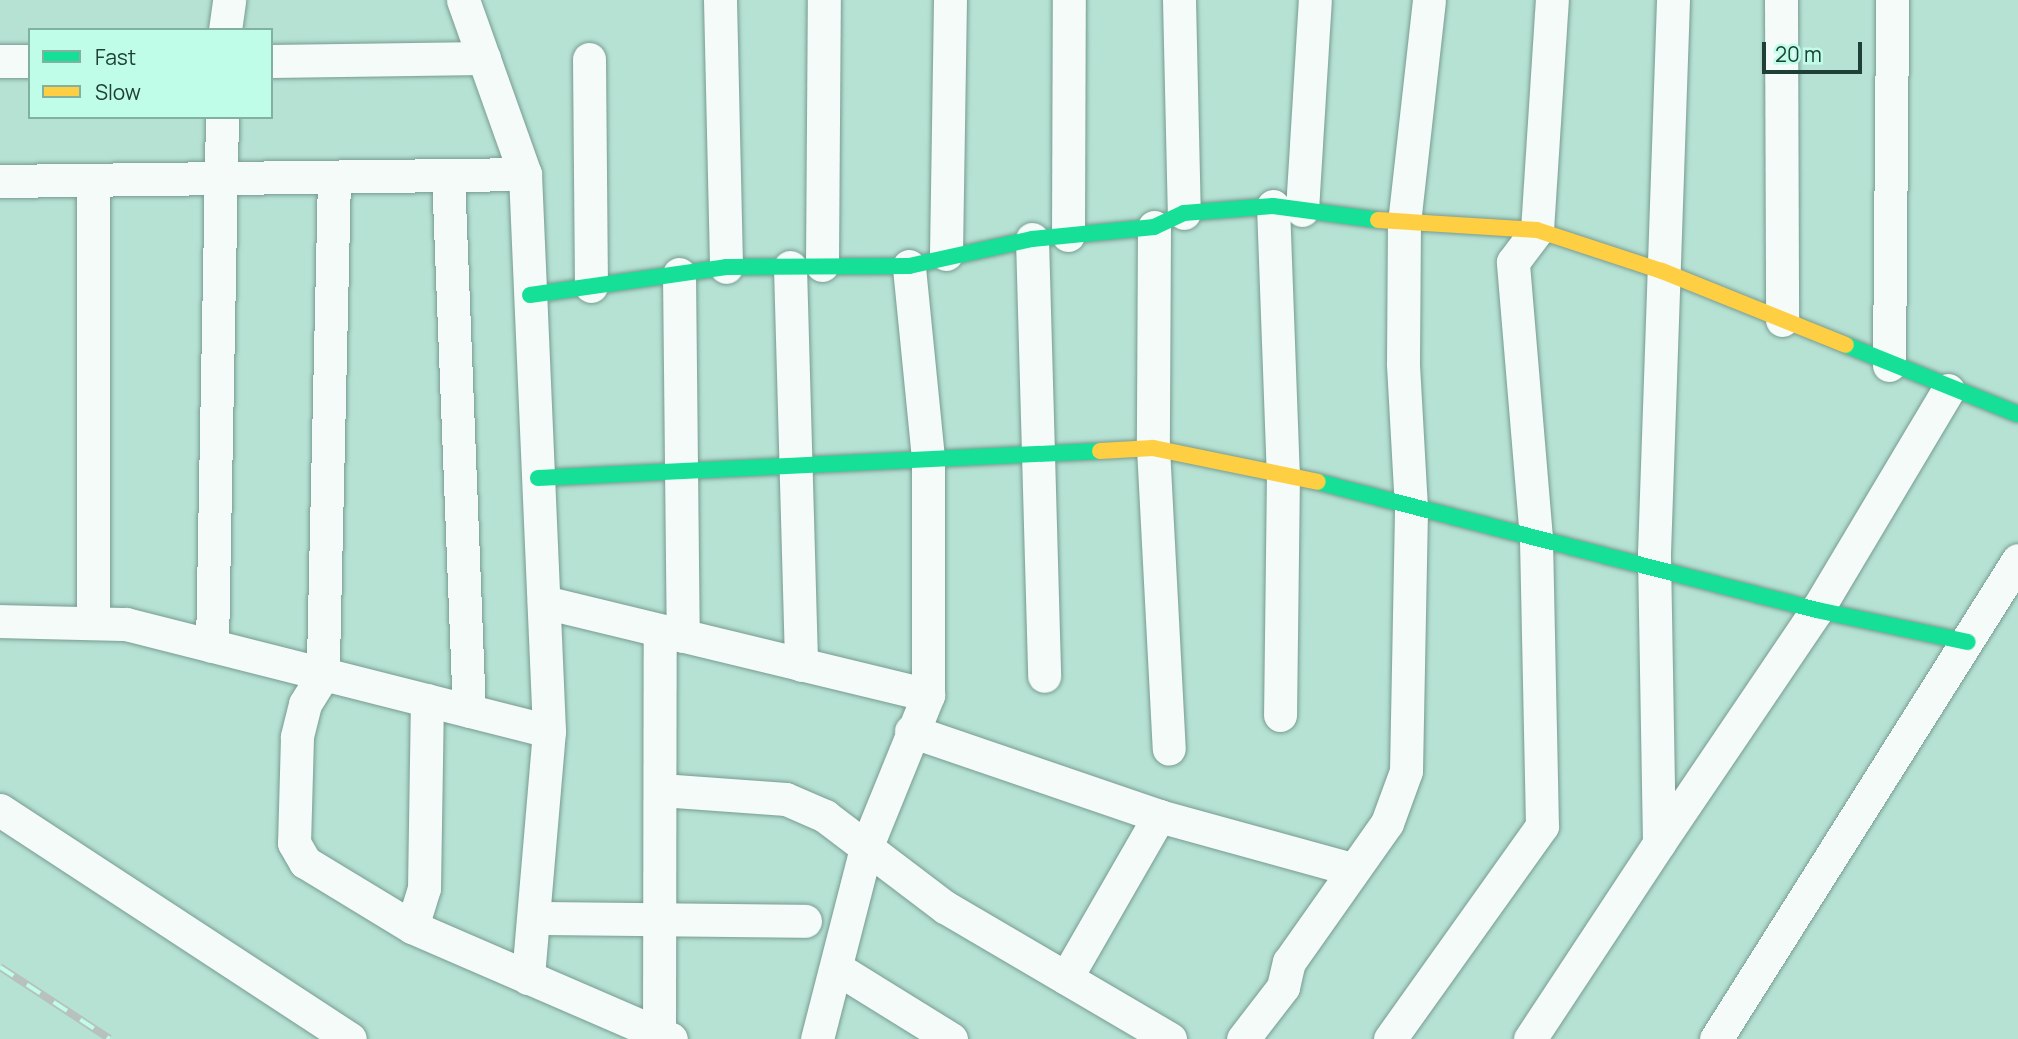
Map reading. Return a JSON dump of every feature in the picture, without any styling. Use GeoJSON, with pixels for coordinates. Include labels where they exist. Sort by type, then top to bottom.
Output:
{"type":"FeatureCollection","features":[{"type":"Feature","properties":{"kind":"street"},"geometry":{"type":"LineString","coordinates":[[225,28],[229,0]]}},
{"type":"Feature","properties":{"kind":"street"},"geometry":{"type":"LineString","coordinates":[[463,0],[525,174],[549,731],[537,918],[528,978]]}},
{"type":"Feature","properties":{"kind":"street"},"geometry":{"type":"LineString","coordinates":[[720,0],[726,267]]}},
{"type":"Feature","properties":{"kind":"street"},"geometry":{"type":"LineString","coordinates":[[800,665],[795,468],[824,0]]}},
{"type":"Feature","properties":{"kind":"street"},"geometry":{"type":"LineString","coordinates":[[946,254],[950,0]]}},
{"type":"Feature","properties":{"kind":"street"},"geometry":{"type":"LineString","coordinates":[[1068,235],[1069,0]]}},
{"type":"Feature","properties":{"kind":"street"},"geometry":{"type":"LineString","coordinates":[[1179,0],[1184,213]]}},
{"type":"Feature","properties":{"kind":"street"},"geometry":{"type":"LineString","coordinates":[[1280,715],[1287,208],[1315,0]]}},
{"type":"Feature","properties":{"kind":"street"},"geometry":{"type":"LineString","coordinates":[[1243,1039],[1283,987],[1289,962],[1387,823],[1406,771],[1411,508],[1403,363],[1404,223],[1429,0]]}},
{"type":"Feature","properties":{"kind":"street"},"geometry":{"type":"LineString","coordinates":[[1390,1039],[1542,826],[1536,538],[1513,262],[1537,230],[1552,0]]}},
{"type":"Feature","properties":{"kind":"street"},"geometry":{"type":"LineString","coordinates":[[1659,843],[1655,566],[1662,271],[1673,0]]}},
{"type":"Feature","properties":{"kind":"street"},"geometry":{"type":"LineString","coordinates":[[1781,0],[1782,320]]}},
{"type":"Feature","properties":{"kind":"street"},"geometry":{"type":"LineString","coordinates":[[1889,365],[1892,0]]}},
{"type":"Feature","properties":{"kind":"street"},"geometry":{"type":"LineString","coordinates":[[273,61],[484,58]]}},
{"type":"Feature","properties":{"kind":"street"},"geometry":{"type":"LineString","coordinates":[[589,59],[591,286]]}},
{"type":"Feature","properties":{"kind":"street"},"geometry":{"type":"LineString","coordinates":[[0,61],[28,61]]}},
{"type":"Feature","properties":{"kind":"street"},"geometry":{"type":"LineString","coordinates":[[212,646],[222,119]]}},
{"type":"Feature","properties":{"kind":"street"},"geometry":{"type":"LineString","coordinates":[[0,181],[525,174]]}},
{"type":"Feature","properties":{"kind":"street"},"geometry":{"type":"LineString","coordinates":[[448,176],[469,711]]}},
{"type":"Feature","properties":{"kind":"street"},"geometry":{"type":"LineString","coordinates":[[334,177],[323,676],[305,704],[297,737],[294,843],[305,862],[412,927],[665,1036],[661,790],[678,472],[680,274]]}},
{"type":"Feature","properties":{"kind":"street"},"geometry":{"type":"LineString","coordinates":[[93,180],[93,623]]}},
{"type":"Feature","properties":{"kind":"street"},"geometry":{"type":"LineString","coordinates":[[530,295],[726,267],[909,266],[946,254],[1032,239],[1154,227],[1184,213],[1287,208],[1404,223],[1537,230],[1662,271],[1948,390],[2018,414]]}},
{"type":"Feature","properties":{"kind":"street"},"geometry":{"type":"LineString","coordinates":[[1154,227],[1153,448],[1169,749]]}},
{"type":"Feature","properties":{"kind":"street"},"geometry":{"type":"LineString","coordinates":[[1032,239],[1040,453],[1044,676]]}},
{"type":"Feature","properties":{"kind":"street"},"geometry":{"type":"LineString","coordinates":[[817,1039],[838,968],[866,848],[911,731],[928,695],[928,458],[909,266]]}},
{"type":"Feature","properties":{"kind":"street"},"geometry":{"type":"LineString","coordinates":[[1530,1039],[1817,610],[1948,390]]}},
{"type":"Feature","properties":{"kind":"street"},"geometry":{"type":"LineString","coordinates":[[538,478],[795,468],[928,458],[1153,448],[1283,473],[1411,508],[1655,566],[1817,610],[1968,642]]}},
{"type":"Feature","properties":{"kind":"street"},"geometry":{"type":"LineString","coordinates":[[1716,1039],[2018,561]]}},
{"type":"Feature","properties":{"kind":"street"},"geometry":{"type":"LineString","coordinates":[[544,602],[928,695]]}},
{"type":"Feature","properties":{"kind":"street"},"geometry":{"type":"LineString","coordinates":[[0,621],[126,624],[323,676],[549,731]]}},
{"type":"Feature","properties":{"kind":"street"},"geometry":{"type":"LineString","coordinates":[[412,927],[424,888],[427,701]]}},
{"type":"Feature","properties":{"kind":"street"},"geometry":{"type":"LineString","coordinates":[[911,731],[1159,816],[1352,869]]}},
{"type":"Feature","properties":{"kind":"street"},"geometry":{"type":"LineString","coordinates":[[661,790],[786,799],[824,816],[945,907],[1170,1039]]}},
{"type":"Feature","properties":{"kind":"street"},"geometry":{"type":"LineString","coordinates":[[0,810],[350,1039]]}},
{"type":"Feature","properties":{"kind":"street"},"geometry":{"type":"LineString","coordinates":[[1066,978],[1159,816]]}},
{"type":"Feature","properties":{"kind":"street"},"geometry":{"type":"LineString","coordinates":[[537,918],[805,921]]}},
{"type":"Feature","properties":{"kind":"street"},"geometry":{"type":"LineString","coordinates":[[838,968],[950,1039]]}},
{"type":"Feature","properties":{"kind":"railway"},"geometry":{"type":"LineString","coordinates":[[0,967],[110,1039]]}},
{"type":"Feature","properties":{"kind":"traffic: fast"},"geometry":{"type":"LineString","coordinates":[[530,295],[726,267],[909,266],[1032,239],[1154,227],[1184,213],[1273,206],[1378,220]]}},
{"type":"Feature","properties":{"kind":"traffic: fast"},"geometry":{"type":"LineString","coordinates":[[1846,345],[2018,414]]}},
{"type":"Feature","properties":{"kind":"traffic: fast"},"geometry":{"type":"LineString","coordinates":[[538,478],[1100,451]]}},
{"type":"Feature","properties":{"kind":"traffic: fast"},"geometry":{"type":"LineString","coordinates":[[1318,482],[1817,610],[1968,642]]}},
{"type":"Feature","properties":{"kind":"traffic: slow"},"geometry":{"type":"LineString","coordinates":[[1378,220],[1537,230],[1662,271],[1846,345]]}},
{"type":"Feature","properties":{"kind":"traffic: slow"},"geometry":{"type":"LineString","coordinates":[[1100,451],[1153,448],[1318,482]]}}]}
